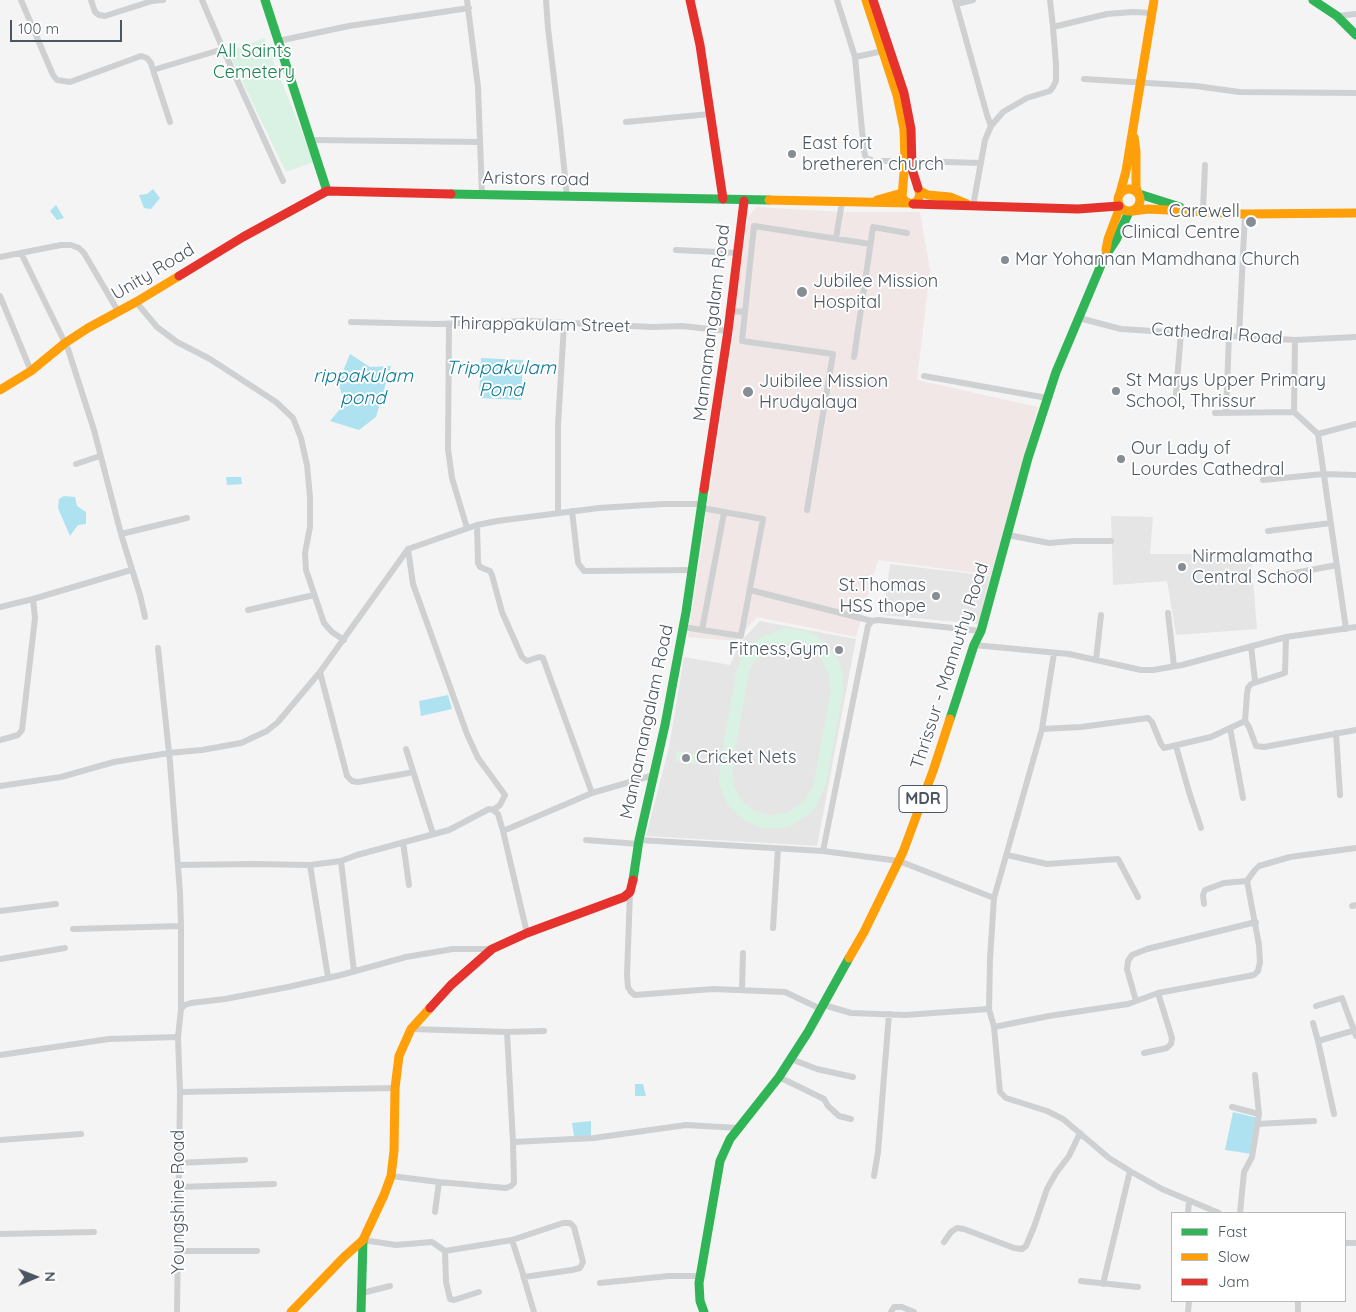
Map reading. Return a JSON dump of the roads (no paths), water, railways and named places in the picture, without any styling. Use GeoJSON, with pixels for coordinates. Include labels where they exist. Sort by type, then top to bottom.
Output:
{"type":"FeatureCollection","features":[{"type":"Feature","properties":{"kind":"main road"},"geometry":{"type":"LineString","coordinates":[[265,0],[327,191]]}},
{"type":"Feature","properties":{"kind":"main road"},"geometry":{"type":"LineString","coordinates":[[690,0],[700,45],[723,199]]}},
{"type":"Feature","properties":{"kind":"main road"},"geometry":{"type":"LineString","coordinates":[[866,0],[897,95],[908,161],[919,190],[920,198],[910,203]]}},
{"type":"Feature","properties":{"kind":"main road"},"geometry":{"type":"LineString","coordinates":[[873,0],[904,93],[911,129],[908,161],[902,192],[904,200],[910,203]]}},
{"type":"Feature","properties":{"kind":"main road","name":"MDR"},"geometry":{"type":"LineString","coordinates":[[1104,258],[1120,201],[1126,171],[1154,0]]}},
{"type":"Feature","properties":{"kind":"main road"},"geometry":{"type":"LineString","coordinates":[[1313,0],[1337,16],[1356,35]]}},
{"type":"Feature","properties":{"kind":"main road","name":"MDR"},"geometry":{"type":"LineString","coordinates":[[1133,126],[1136,151],[1136,187],[1138,193]]}},
{"type":"Feature","properties":{"kind":"main road"},"geometry":{"type":"LineString","coordinates":[[868,203],[902,192],[911,185],[928,195],[950,197],[973,206]]}},
{"type":"Feature","properties":{"kind":"main road"},"geometry":{"type":"LineString","coordinates":[[744,201],[910,203],[1078,209],[1120,201],[1127,189],[1135,190],[1138,193],[1188,210]]}},
{"type":"Feature","properties":{"kind":"main road","name":"Aristors road"},"geometry":{"type":"LineString","coordinates":[[327,191],[744,201]]}},
{"type":"Feature","properties":{"kind":"main road","name":"Unity Road"},"geometry":{"type":"LineString","coordinates":[[0,390],[30,371],[65,343],[243,237],[327,191]]}},
{"type":"Feature","properties":{"kind":"main road"},"geometry":{"type":"LineString","coordinates":[[1131,212],[1140,204],[1138,193]]}},
{"type":"Feature","properties":{"kind":"main road","name":"Mannamangalam Road"},"geometry":{"type":"LineString","coordinates":[[630,892],[684,627],[728,331],[744,201]]}},
{"type":"Feature","properties":{"kind":"main road"},"geometry":{"type":"LineString","coordinates":[[1120,201],[1131,212]]}},
{"type":"Feature","properties":{"kind":"main road"},"geometry":{"type":"LineString","coordinates":[[1131,212],[1148,209],[1245,214],[1356,213]]}},
{"type":"Feature","properties":{"kind":"main road","name":"MDR"},"geometry":{"type":"LineString","coordinates":[[1104,258],[1131,212]]}},
{"type":"Feature","properties":{"kind":"main road","name":"Thrissur - Mannuthy Road"},"geometry":{"type":"LineString","coordinates":[[704,1312],[700,1301],[700,1276],[720,1161],[730,1139],[779,1077],[822,1007],[864,932],[899,860],[933,771],[974,645],[981,631],[1028,458],[1056,372],[1104,258]]}},
{"type":"Feature","properties":{"kind":"main road"},"geometry":{"type":"LineString","coordinates":[[361,1312],[363,1240],[391,1176],[394,1151],[395,1088],[402,1044],[411,1029],[451,985],[492,949],[527,933],[624,897],[630,892]]}},
{"type":"Feature","properties":{"kind":"main road"},"geometry":{"type":"LineString","coordinates":[[292,1312],[344,1257],[363,1240]]}},
{"type":"Feature","properties":{"kind":"street"},"geometry":{"type":"LineString","coordinates":[[21,0],[53,75],[57,80],[70,82],[141,56],[147,58],[151,63],[170,122]]}},
{"type":"Feature","properties":{"kind":"street"},"geometry":{"type":"LineString","coordinates":[[91,0],[95,12],[105,16],[152,1],[163,0]]}},
{"type":"Feature","properties":{"kind":"street"},"geometry":{"type":"LineString","coordinates":[[202,0],[283,181]]}},
{"type":"Feature","properties":{"kind":"street"},"geometry":{"type":"LineString","coordinates":[[467,0],[478,88],[482,195]]}},
{"type":"Feature","properties":{"kind":"street"},"geometry":{"type":"LineString","coordinates":[[546,0],[567,196]]}},
{"type":"Feature","properties":{"kind":"street"},"geometry":{"type":"LineString","coordinates":[[837,0],[855,57],[866,158],[874,161],[980,163]]}},
{"type":"Feature","properties":{"kind":"street"},"geometry":{"type":"LineString","coordinates":[[973,0],[955,2],[986,115],[992,126]]}},
{"type":"Feature","properties":{"kind":"street"},"geometry":{"type":"LineString","coordinates":[[973,206],[985,140],[992,126],[1003,112],[1027,98],[1050,91],[1056,81],[1050,0]]}},
{"type":"Feature","properties":{"kind":"street"},"geometry":{"type":"LineString","coordinates":[[278,41],[350,26],[469,8]]}},
{"type":"Feature","properties":{"kind":"street"},"geometry":{"type":"LineString","coordinates":[[1053,27],[1107,14],[1153,13]]}},
{"type":"Feature","properties":{"kind":"street"},"geometry":{"type":"LineString","coordinates":[[1337,16],[1356,14]]}},
{"type":"Feature","properties":{"kind":"street"},"geometry":{"type":"LineString","coordinates":[[153,70],[223,49]]}},
{"type":"Feature","properties":{"kind":"street"},"geometry":{"type":"LineString","coordinates":[[855,57],[883,51]]}},
{"type":"Feature","properties":{"kind":"street"},"geometry":{"type":"LineString","coordinates":[[1084,79],[1196,86],[1239,92],[1356,93]]}},
{"type":"Feature","properties":{"kind":"street"},"geometry":{"type":"LineString","coordinates":[[626,122],[710,114]]}},
{"type":"Feature","properties":{"kind":"street"},"geometry":{"type":"LineString","coordinates":[[311,140],[480,142]]}},
{"type":"Feature","properties":{"kind":"street"},"geometry":{"type":"LineString","coordinates":[[1203,211],[1205,166]]}},
{"type":"Feature","properties":{"kind":"street"},"geometry":{"type":"LineString","coordinates":[[836,238],[842,202]]}},
{"type":"Feature","properties":{"kind":"street"},"geometry":{"type":"LineString","coordinates":[[1239,336],[1245,214]]}},
{"type":"Feature","properties":{"kind":"street"},"geometry":{"type":"LineString","coordinates":[[807,510],[833,354],[742,341],[754,226],[870,244]]}},
{"type":"Feature","properties":{"kind":"street"},"geometry":{"type":"LineString","coordinates":[[854,357],[873,227],[907,233]]}},
{"type":"Feature","properties":{"kind":"street"},"geometry":{"type":"LineString","coordinates":[[0,257],[61,245],[72,245],[79,248],[84,253],[118,311]]}},
{"type":"Feature","properties":{"kind":"street"},"geometry":{"type":"LineString","coordinates":[[676,250],[738,253]]}},
{"type":"Feature","properties":{"kind":"street"},"geometry":{"type":"LineString","coordinates":[[21,253],[65,343],[78,378],[120,534],[136,582],[144,617]]}},
{"type":"Feature","properties":{"kind":"street"},"geometry":{"type":"LineString","coordinates":[[0,296],[30,371]]}},
{"type":"Feature","properties":{"kind":"street"},"geometry":{"type":"LineString","coordinates":[[136,302],[157,327],[177,342],[210,358],[276,402],[293,418],[301,438],[307,465],[310,497],[310,527],[305,554],[306,570],[324,622],[332,632],[344,640]]}},
{"type":"Feature","properties":{"kind":"street"},"geometry":{"type":"LineString","coordinates":[[730,312],[745,312]]}},
{"type":"Feature","properties":{"kind":"street","name":"Cathedral Road"},"geometry":{"type":"LineString","coordinates":[[1078,318],[1121,329],[1295,340],[1356,337]]}},
{"type":"Feature","properties":{"kind":"street","name":"Thirappakulam Street"},"geometry":{"type":"LineString","coordinates":[[351,322],[449,324],[529,321],[652,327],[682,326],[728,331]]}},
{"type":"Feature","properties":{"kind":"street"},"geometry":{"type":"LineString","coordinates":[[449,324],[448,449],[452,478],[467,528]]}},
{"type":"Feature","properties":{"kind":"street"},"geometry":{"type":"LineString","coordinates":[[558,513],[557,444],[564,324]]}},
{"type":"Feature","properties":{"kind":"street"},"geometry":{"type":"LineString","coordinates":[[1176,394],[1181,332]]}},
{"type":"Feature","properties":{"kind":"street"},"geometry":{"type":"LineString","coordinates":[[1226,413],[1229,335]]}},
{"type":"Feature","properties":{"kind":"street"},"geometry":{"type":"LineString","coordinates":[[1294,412],[1295,340]]}},
{"type":"Feature","properties":{"kind":"street"},"geometry":{"type":"LineString","coordinates":[[924,376],[1048,398]]}},
{"type":"Feature","properties":{"kind":"street"},"geometry":{"type":"LineString","coordinates":[[1215,413],[1294,412],[1318,434],[1346,629]]}},
{"type":"Feature","properties":{"kind":"street"},"geometry":{"type":"LineString","coordinates":[[1318,434],[1356,424]]}},
{"type":"Feature","properties":{"kind":"street"},"geometry":{"type":"LineString","coordinates":[[76,464],[100,456]]}},
{"type":"Feature","properties":{"kind":"street"},"geometry":{"type":"LineString","coordinates":[[1263,480],[1323,474],[1356,475]]}},
{"type":"Feature","properties":{"kind":"street"},"geometry":{"type":"LineString","coordinates":[[0,786],[60,777],[114,762],[240,743],[267,732],[278,722],[320,672],[408,549],[476,525],[497,520],[655,504],[703,506],[724,513],[762,520],[742,636],[684,627]]}},
{"type":"Feature","properties":{"kind":"street"},"geometry":{"type":"LineString","coordinates":[[572,511],[578,562],[584,571],[693,570]]}},
{"type":"Feature","properties":{"kind":"street"},"geometry":{"type":"LineString","coordinates":[[702,630],[724,513]]}},
{"type":"Feature","properties":{"kind":"street"},"geometry":{"type":"LineString","coordinates":[[120,534],[188,518]]}},
{"type":"Feature","properties":{"kind":"street"},"geometry":{"type":"LineString","coordinates":[[1268,531],[1331,523]]}},
{"type":"Feature","properties":{"kind":"street"},"geometry":{"type":"LineString","coordinates":[[476,525],[478,563],[480,567],[492,575],[502,612],[522,657],[527,661],[539,657],[543,658],[592,793]]}},
{"type":"Feature","properties":{"kind":"street"},"geometry":{"type":"LineString","coordinates":[[1008,535],[1049,543],[1112,541]]}},
{"type":"Feature","properties":{"kind":"street"},"geometry":{"type":"LineString","coordinates":[[408,549],[416,592],[467,734],[478,758],[505,795],[500,805],[493,810]]}},
{"type":"Feature","properties":{"kind":"street"},"geometry":{"type":"LineString","coordinates":[[1278,576],[1337,565]]}},
{"type":"Feature","properties":{"kind":"street"},"geometry":{"type":"LineString","coordinates":[[0,607],[131,570]]}},
{"type":"Feature","properties":{"kind":"street"},"geometry":{"type":"LineString","coordinates":[[750,590],[872,621],[878,620],[981,631]]}},
{"type":"Feature","properties":{"kind":"street"},"geometry":{"type":"LineString","coordinates":[[248,610],[314,595]]}},
{"type":"Feature","properties":{"kind":"street"},"geometry":{"type":"LineString","coordinates":[[0,740],[18,735],[22,730],[30,652],[35,628],[33,599]]}},
{"type":"Feature","properties":{"kind":"street"},"geometry":{"type":"LineString","coordinates":[[1168,613],[1174,666]]}},
{"type":"Feature","properties":{"kind":"street"},"geometry":{"type":"LineString","coordinates":[[1096,660],[1101,615]]}},
{"type":"Feature","properties":{"kind":"street"},"geometry":{"type":"LineString","coordinates":[[823,851],[868,626],[872,621]]}},
{"type":"Feature","properties":{"kind":"street"},"geometry":{"type":"LineString","coordinates":[[974,645],[1069,654],[1141,670],[1153,670],[1286,637],[1356,627]]}},
{"type":"Feature","properties":{"kind":"street"},"geometry":{"type":"LineString","coordinates":[[1286,637],[1285,672],[1255,681],[1248,688],[1245,721],[1256,746],[1356,730]]}},
{"type":"Feature","properties":{"kind":"street"},"geometry":{"type":"LineString","coordinates":[[1251,646],[1255,681]]}},
{"type":"Feature","properties":{"kind":"street","name":"Youngshine Road"},"geometry":{"type":"LineString","coordinates":[[158,648],[169,753],[182,926],[181,1009],[178,1037],[180,1092],[177,1312]]}},
{"type":"Feature","properties":{"kind":"street"},"geometry":{"type":"LineString","coordinates":[[1054,653],[1042,729],[994,898],[989,1009],[994,1028],[1000,1092],[1006,1098],[1047,1111],[1063,1119],[1109,1158],[1130,1172],[1162,1189],[1216,1212]]}},
{"type":"Feature","properties":{"kind":"street"},"geometry":{"type":"LineString","coordinates":[[320,672],[347,776],[352,781],[358,782],[409,773]]}},
{"type":"Feature","properties":{"kind":"street"},"geometry":{"type":"LineString","coordinates":[[1042,729],[1081,727],[1148,718],[1152,722],[1162,747],[1166,748],[1211,737],[1245,721]]}},
{"type":"Feature","properties":{"kind":"street"},"geometry":{"type":"LineString","coordinates":[[1230,728],[1243,798]]}},
{"type":"Feature","properties":{"kind":"street"},"geometry":{"type":"LineString","coordinates":[[1336,734],[1340,795]]}},
{"type":"Feature","properties":{"kind":"street"},"geometry":{"type":"LineString","coordinates":[[1176,746],[1201,828]]}},
{"type":"Feature","properties":{"kind":"street"},"geometry":{"type":"LineString","coordinates":[[406,749],[433,834]]}},
{"type":"Feature","properties":{"kind":"street"},"geometry":{"type":"LineString","coordinates":[[504,831],[592,793],[654,775]]}},
{"type":"Feature","properties":{"kind":"street"},"geometry":{"type":"LineString","coordinates":[[178,865],[310,865],[341,861],[449,830],[489,809],[498,814],[504,831],[527,933]]}},
{"type":"Feature","properties":{"kind":"street"},"geometry":{"type":"LineString","coordinates":[[586,840],[778,848],[899,860],[994,898]]}},
{"type":"Feature","properties":{"kind":"street"},"geometry":{"type":"LineString","coordinates":[[404,842],[409,885]]}},
{"type":"Feature","properties":{"kind":"street"},"geometry":{"type":"LineString","coordinates":[[774,928],[778,848]]}},
{"type":"Feature","properties":{"kind":"street"},"geometry":{"type":"LineString","coordinates":[[1204,904],[1203,895],[1205,890],[1224,883],[1247,881],[1259,866],[1290,857],[1356,848]]}},
{"type":"Feature","properties":{"kind":"street"},"geometry":{"type":"LineString","coordinates":[[1007,855],[1047,864],[1118,859],[1138,897]]}},
{"type":"Feature","properties":{"kind":"street"},"geometry":{"type":"LineString","coordinates":[[341,861],[354,971]]}},
{"type":"Feature","properties":{"kind":"street"},"geometry":{"type":"LineString","coordinates":[[310,865],[328,977]]}},
{"type":"Feature","properties":{"kind":"street"},"geometry":{"type":"LineString","coordinates":[[994,1028],[1049,1016],[1128,1004],[1158,993],[1254,974],[1258,970],[1260,962],[1256,922],[1247,881]]}},
{"type":"Feature","properties":{"kind":"street"},"geometry":{"type":"LineString","coordinates":[[630,892],[627,976],[628,987],[635,995],[713,989],[785,992],[822,1007],[851,1013],[906,1015],[989,1009]]}},
{"type":"Feature","properties":{"kind":"street"},"geometry":{"type":"LineString","coordinates":[[0,911],[56,904]]}},
{"type":"Feature","properties":{"kind":"street"},"geometry":{"type":"LineString","coordinates":[[1136,1001],[1127,969],[1128,961],[1132,955],[1147,949],[1256,922]]}},
{"type":"Feature","properties":{"kind":"street"},"geometry":{"type":"LineString","coordinates":[[73,929],[182,926]]}},
{"type":"Feature","properties":{"kind":"street"},"geometry":{"type":"LineString","coordinates":[[0,959],[65,948]]}},
{"type":"Feature","properties":{"kind":"street"},"geometry":{"type":"LineString","coordinates":[[181,1009],[185,1004],[225,999],[328,977],[430,952],[472,948],[492,949]]}},
{"type":"Feature","properties":{"kind":"street"},"geometry":{"type":"LineString","coordinates":[[742,990],[743,953]]}},
{"type":"Feature","properties":{"kind":"street"},"geometry":{"type":"LineString","coordinates":[[1144,1053],[1167,1048],[1172,1044],[1172,1038],[1158,993]]}},
{"type":"Feature","properties":{"kind":"street"},"geometry":{"type":"LineString","coordinates":[[1316,1006],[1342,998],[1355,1033],[1318,1041]]}},
{"type":"Feature","properties":{"kind":"street"},"geometry":{"type":"LineString","coordinates":[[874,1176],[889,1014]]}},
{"type":"Feature","properties":{"kind":"street"},"geometry":{"type":"LineString","coordinates":[[1313,1023],[1334,1114]]}},
{"type":"Feature","properties":{"kind":"street"},"geometry":{"type":"LineString","coordinates":[[411,1029],[507,1032],[544,1031]]}},
{"type":"Feature","properties":{"kind":"street"},"geometry":{"type":"LineString","coordinates":[[391,1176],[506,1188],[514,1183],[507,1032]]}},
{"type":"Feature","properties":{"kind":"street"},"geometry":{"type":"LineString","coordinates":[[0,1055],[109,1039],[178,1037]]}},
{"type":"Feature","properties":{"kind":"street"},"geometry":{"type":"LineString","coordinates":[[791,1059],[817,1069],[852,1077]]}},
{"type":"Feature","properties":{"kind":"street"},"geometry":{"type":"LineString","coordinates":[[1240,1212],[1244,1172],[1252,1157],[1259,1114],[1255,1075]]}},
{"type":"Feature","properties":{"kind":"street"},"geometry":{"type":"LineString","coordinates":[[779,1077],[824,1099],[828,1106],[839,1116],[850,1119]]}},
{"type":"Feature","properties":{"kind":"street"},"geometry":{"type":"LineString","coordinates":[[180,1092],[395,1088]]}},
{"type":"Feature","properties":{"kind":"street"},"geometry":{"type":"LineString","coordinates":[[1232,1107],[1259,1114]]}},
{"type":"Feature","properties":{"kind":"street"},"geometry":{"type":"LineString","coordinates":[[1257,1124],[1314,1121]]}},
{"type":"Feature","properties":{"kind":"street"},"geometry":{"type":"LineString","coordinates":[[513,1142],[594,1138],[686,1125],[740,1128]]}},
{"type":"Feature","properties":{"kind":"street"},"geometry":{"type":"LineString","coordinates":[[944,1242],[950,1232],[957,1228],[1014,1248],[1022,1249],[1026,1246],[1047,1189],[1080,1133]]}},
{"type":"Feature","properties":{"kind":"street"},"geometry":{"type":"LineString","coordinates":[[0,1140],[81,1134]]}},
{"type":"Feature","properties":{"kind":"street"},"geometry":{"type":"LineString","coordinates":[[178,1163],[245,1160]]}},
{"type":"Feature","properties":{"kind":"street"},"geometry":{"type":"LineString","coordinates":[[1103,1284],[1130,1172]]}},
{"type":"Feature","properties":{"kind":"street"},"geometry":{"type":"LineString","coordinates":[[434,1212],[439,1182]]}},
{"type":"Feature","properties":{"kind":"street"},"geometry":{"type":"LineString","coordinates":[[178,1187],[274,1184]]}},
{"type":"Feature","properties":{"kind":"street"},"geometry":{"type":"LineString","coordinates":[[1188,1212],[1189,1201]]}},
{"type":"Feature","properties":{"kind":"street"},"geometry":{"type":"LineString","coordinates":[[363,1240],[396,1245],[432,1242],[445,1251],[512,1240],[563,1223],[570,1223],[574,1227],[583,1262],[580,1268],[524,1277],[512,1240]]}},
{"type":"Feature","properties":{"kind":"street"},"geometry":{"type":"LineString","coordinates":[[0,1234],[94,1232]]}},
{"type":"Feature","properties":{"kind":"street"},"geometry":{"type":"LineString","coordinates":[[178,1251],[257,1251]]}},
{"type":"Feature","properties":{"kind":"street"},"geometry":{"type":"LineString","coordinates":[[445,1251],[446,1282],[450,1299],[454,1300],[479,1292]]}},
{"type":"Feature","properties":{"kind":"street"},"geometry":{"type":"LineString","coordinates":[[522,1271],[534,1312]]}},
{"type":"Feature","properties":{"kind":"street"},"geometry":{"type":"LineString","coordinates":[[600,1283],[669,1276],[700,1276]]}},
{"type":"Feature","properties":{"kind":"street"},"geometry":{"type":"LineString","coordinates":[[1081,1281],[1138,1287]]}},
{"type":"Feature","properties":{"kind":"street"},"geometry":{"type":"LineString","coordinates":[[362,1293],[390,1286]]}},
{"type":"Feature","properties":{"kind":"street"},"geometry":{"type":"LineString","coordinates":[[890,1312],[894,1307],[902,1307],[914,1312]]}},
{"type":"Feature","properties":{"kind":"water"},"geometry":{"type":"Polygon","coordinates":[[[153,189],[160,198],[151,209],[144,208],[139,195],[147,194],[153,189]]]}},
{"type":"Feature","properties":{"kind":"water"},"geometry":{"type":"Polygon","coordinates":[[[56,205],[64,218],[57,220],[50,211],[56,205]]]}},
{"type":"Feature","properties":{"kind":"water","name":"rippakulam pond"},"geometry":{"type":"Polygon","coordinates":[[[350,354],[370,367],[391,366],[376,417],[359,430],[330,421],[345,403],[338,383],[350,354]]]}},
{"type":"Feature","properties":{"kind":"water","name":"Trippakulam Pond"},"geometry":{"type":"Polygon","coordinates":[[[481,358],[523,360],[521,400],[479,398],[481,358]]]}},
{"type":"Feature","properties":{"kind":"water"},"geometry":{"type":"Polygon","coordinates":[[[226,477],[241,477],[242,484],[227,485],[226,477]]]}},
{"type":"Feature","properties":{"kind":"water"},"geometry":{"type":"Polygon","coordinates":[[[64,496],[75,497],[77,506],[86,512],[86,524],[78,525],[70,536],[58,508],[59,499],[64,496]]]}},
{"type":"Feature","properties":{"kind":"water"},"geometry":{"type":"Polygon","coordinates":[[[448,695],[452,709],[421,716],[419,701],[448,695]]]}},
{"type":"Feature","properties":{"kind":"water"},"geometry":{"type":"Polygon","coordinates":[[[635,1084],[643,1084],[646,1096],[635,1096],[635,1084]]]}},
{"type":"Feature","properties":{"kind":"water"},"geometry":{"type":"Polygon","coordinates":[[[1233,1112],[1258,1118],[1252,1154],[1225,1150],[1233,1112]]]}},
{"type":"Feature","properties":{"kind":"water"},"geometry":{"type":"Polygon","coordinates":[[[591,1121],[591,1136],[574,1136],[572,1123],[591,1121]]]}},
{"type":"Feature","properties":{"kind":"place","name":"East fort bretheren church"},"geometry":{"type":"Point","coordinates":[792,154]}},
{"type":"Feature","properties":{"kind":"place","name":"Carewell Clinical Centre"},"geometry":{"type":"Point","coordinates":[1251,222]}},
{"type":"Feature","properties":{"kind":"place","name":"Mar Yohannan Mamdhana Church"},"geometry":{"type":"Point","coordinates":[1005,260]}},
{"type":"Feature","properties":{"kind":"place","name":"Jubilee Mission Hospital"},"geometry":{"type":"Point","coordinates":[802,292]}},
{"type":"Feature","properties":{"kind":"place","name":"St Marys Upper Primary School, Thrissur"},"geometry":{"type":"Point","coordinates":[1116,391]}},
{"type":"Feature","properties":{"kind":"place","name":"Juibilee Mission Hrudyalaya"},"geometry":{"type":"Point","coordinates":[748,392]}},
{"type":"Feature","properties":{"kind":"place","name":"Our Lady of Lourdes Cathedral"},"geometry":{"type":"Point","coordinates":[1121,459]}},
{"type":"Feature","properties":{"kind":"place","name":"Nirmalamatha Central School"},"geometry":{"type":"Point","coordinates":[1182,567]}},
{"type":"Feature","properties":{"kind":"place","name":"St.Thomas HSS thope"},"geometry":{"type":"Point","coordinates":[936,596]}},
{"type":"Feature","properties":{"kind":"place","name":"Fitness,Gym"},"geometry":{"type":"Point","coordinates":[839,650]}},
{"type":"Feature","properties":{"kind":"place","name":"Cricket Nets"},"geometry":{"type":"Point","coordinates":[686,758]}},
{"type":"Feature","properties":{"kind":"park label","name":"All Saints Cemetery"},"geometry":{"type":"Point","coordinates":[254,62]}}]}
